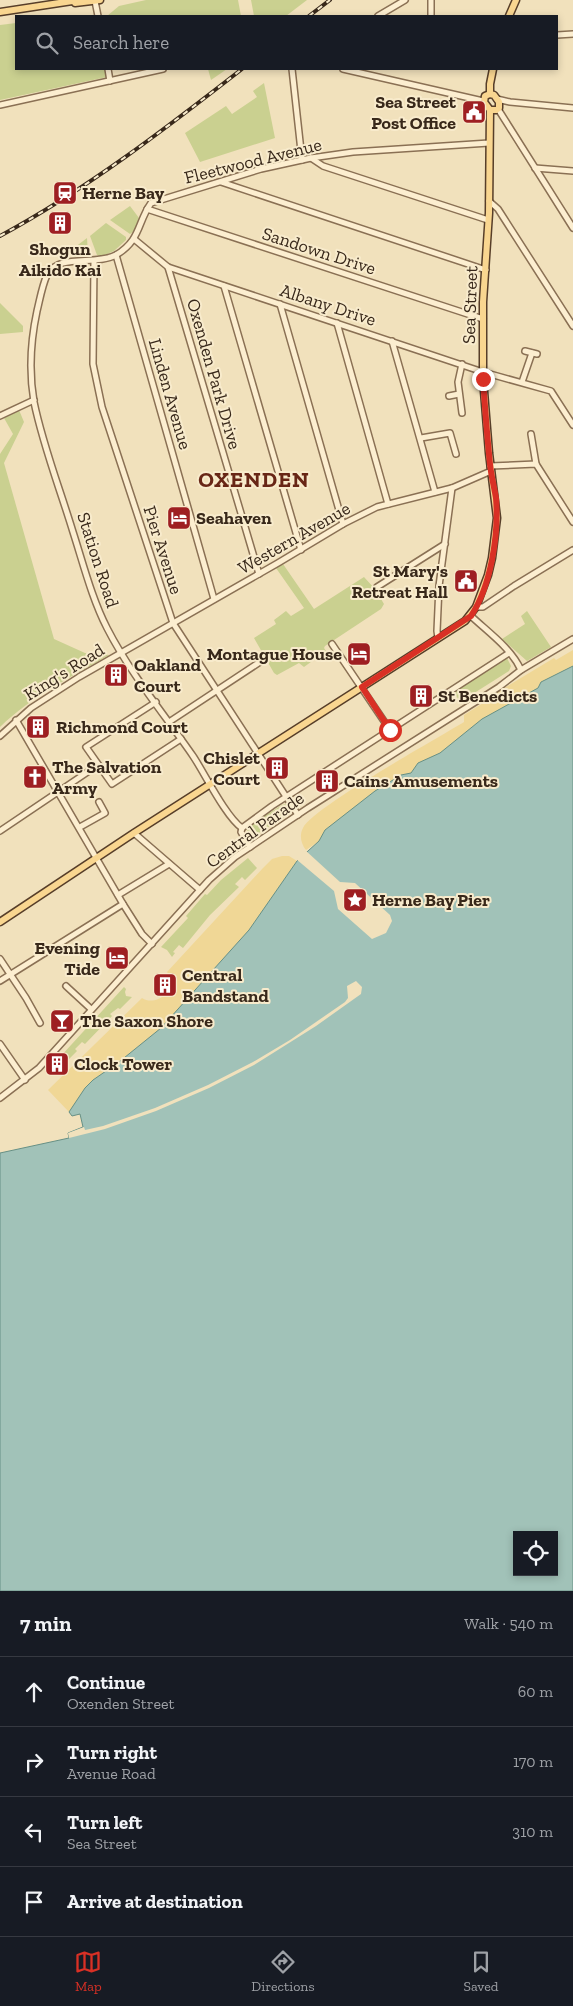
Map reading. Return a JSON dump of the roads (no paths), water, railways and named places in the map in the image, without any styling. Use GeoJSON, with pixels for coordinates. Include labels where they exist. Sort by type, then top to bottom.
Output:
{"type":"FeatureCollection","features":[{"type":"Feature","properties":{"kind":"main road"},"geometry":{"type":"LineString","coordinates":[[63,4],[79,0]]}},
{"type":"Feature","properties":{"kind":"main road"},"geometry":{"type":"LineString","coordinates":[[509,15],[516,0]]}},
{"type":"Feature","properties":{"kind":"main road"},"geometry":{"type":"LineString","coordinates":[[0,12],[97,1]]}},
{"type":"Feature","properties":{"kind":"main road"},"geometry":{"type":"LineString","coordinates":[[490,94],[493,70]]}},
{"type":"Feature","properties":{"kind":"main road"},"geometry":{"type":"LineString","coordinates":[[490,94],[485,96],[483,101],[496,109]]}},
{"type":"Feature","properties":{"kind":"main road"},"geometry":{"type":"LineString","coordinates":[[490,94],[497,99]]}},
{"type":"Feature","properties":{"kind":"main road","name":"Sea Street"},"geometry":{"type":"LineString","coordinates":[[471,616],[476,608],[492,558],[497,518],[496,496],[490,469],[483,372],[483,319],[489,201],[489,143],[496,109],[500,104],[497,99]]}},
{"type":"Feature","properties":{"kind":"main road"},"geometry":{"type":"LineString","coordinates":[[0,922],[134,833],[471,616]]}},
{"type":"Feature","properties":{"kind":"street"},"geometry":{"type":"LineString","coordinates":[[380,15],[405,0]]}},
{"type":"Feature","properties":{"kind":"street"},"geometry":{"type":"LineString","coordinates":[[430,0],[431,15]]}},
{"type":"Feature","properties":{"kind":"street"},"geometry":{"type":"LineString","coordinates":[[97,1],[98,15]]}},
{"type":"Feature","properties":{"kind":"street"},"geometry":{"type":"LineString","coordinates":[[558,35],[573,34]]}},
{"type":"Feature","properties":{"kind":"street"},"geometry":{"type":"LineString","coordinates":[[108,70],[110,81]]}},
{"type":"Feature","properties":{"kind":"street"},"geometry":{"type":"LineString","coordinates":[[0,105],[158,70]]}},
{"type":"Feature","properties":{"kind":"street"},"geometry":{"type":"LineString","coordinates":[[292,70],[302,160]]}},
{"type":"Feature","properties":{"kind":"street"},"geometry":{"type":"LineString","coordinates":[[347,70],[483,101]]}},
{"type":"Feature","properties":{"kind":"street"},"geometry":{"type":"LineString","coordinates":[[497,99],[573,108]]}},
{"type":"Feature","properties":{"kind":"street"},"geometry":{"type":"LineString","coordinates":[[510,102],[496,109],[573,228]]}},
{"type":"Feature","properties":{"kind":"street","name":"Fleetwood Avenue"},"geometry":{"type":"LineString","coordinates":[[147,209],[151,203],[311,158],[353,152],[489,143]]}},
{"type":"Feature","properties":{"kind":"street"},"geometry":{"type":"LineString","coordinates":[[311,158],[323,166],[488,220]]}},
{"type":"Feature","properties":{"kind":"street"},"geometry":{"type":"LineString","coordinates":[[534,168],[573,171]]}},
{"type":"Feature","properties":{"kind":"street"},"geometry":{"type":"LineString","coordinates":[[221,182],[486,270]]}},
{"type":"Feature","properties":{"kind":"street"},"geometry":{"type":"LineString","coordinates":[[489,201],[498,209],[573,326]]}},
{"type":"Feature","properties":{"kind":"street"},"geometry":{"type":"LineString","coordinates":[[94,261],[116,255],[124,249],[134,239],[147,209]]}},
{"type":"Feature","properties":{"kind":"street","name":"Sandown Drive"},"geometry":{"type":"LineString","coordinates":[[147,209],[483,319]]}},
{"type":"Feature","properties":{"kind":"street","name":"Albany Drive"},"geometry":{"type":"LineString","coordinates":[[134,239],[168,267],[483,372],[551,391],[573,425]]}},
{"type":"Feature","properties":{"kind":"street","name":"Linden Avenue"},"geometry":{"type":"LineString","coordinates":[[116,255],[214,599]]}},
{"type":"Feature","properties":{"kind":"street","name":"Station Road"},"geometry":{"type":"LineString","coordinates":[[94,261],[68,262],[52,267],[41,294],[33,345],[34,400],[45,442],[100,616],[121,652],[242,828],[241,832],[250,847]]}},
{"type":"Feature","properties":{"kind":"street","name":"Pier Avenue"},"geometry":{"type":"LineString","coordinates":[[94,261],[93,364],[102,408],[173,623],[298,814]]}},
{"type":"Feature","properties":{"kind":"street","name":"Oxenden Park Drive"},"geometry":{"type":"LineString","coordinates":[[168,267],[259,574]]}},
{"type":"Feature","properties":{"kind":"street"},"geometry":{"type":"LineString","coordinates":[[224,286],[301,550]]}},
{"type":"Feature","properties":{"kind":"street"},"geometry":{"type":"LineString","coordinates":[[280,304],[343,524]]}},
{"type":"Feature","properties":{"kind":"street"},"geometry":{"type":"LineString","coordinates":[[336,323],[388,504]]}},
{"type":"Feature","properties":{"kind":"street"},"geometry":{"type":"LineString","coordinates":[[392,341],[435,492]]}},
{"type":"Feature","properties":{"kind":"street"},"geometry":{"type":"LineString","coordinates":[[522,382],[534,354],[525,351]]}},
{"type":"Feature","properties":{"kind":"street"},"geometry":{"type":"LineString","coordinates":[[462,364],[458,382],[462,413]]}},
{"type":"Feature","properties":{"kind":"street"},"geometry":{"type":"LineString","coordinates":[[449,396],[460,394]]}},
{"type":"Feature","properties":{"kind":"street"},"geometry":{"type":"LineString","coordinates":[[0,416],[34,400]]}},
{"type":"Feature","properties":{"kind":"street"},"geometry":{"type":"LineString","coordinates":[[421,438],[450,433],[456,454]]}},
{"type":"Feature","properties":{"kind":"street"},"geometry":{"type":"LineString","coordinates":[[531,434],[536,464],[573,522]]}},
{"type":"Feature","properties":{"kind":"street"},"geometry":{"type":"LineString","coordinates":[[490,469],[536,464]]}},
{"type":"Feature","properties":{"kind":"street","name":"Western Avenue"},"geometry":{"type":"LineString","coordinates":[[121,652],[301,550],[343,524],[377,507],[452,488],[490,469]]}},
{"type":"Feature","properties":{"kind":"street"},"geometry":{"type":"LineString","coordinates":[[438,638],[436,631],[439,586],[452,488]]}},
{"type":"Feature","properties":{"kind":"street"},"geometry":{"type":"LineString","coordinates":[[378,587],[445,544]]}},
{"type":"Feature","properties":{"kind":"street"},"geometry":{"type":"LineString","coordinates":[[476,608],[484,607],[514,586],[573,550]]}},
{"type":"Feature","properties":{"kind":"street"},"geometry":{"type":"LineString","coordinates":[[471,616],[516,660],[521,670]]}},
{"type":"Feature","properties":{"kind":"street","name":"Central Parade"},"geometry":{"type":"LineString","coordinates":[[0,1098],[39,1068],[219,870],[298,814],[499,686],[521,670],[573,639]]}},
{"type":"Feature","properties":{"kind":"street"},"geometry":{"type":"LineString","coordinates":[[332,644],[390,730]]}},
{"type":"Feature","properties":{"kind":"street","name":"King's Road"},"geometry":{"type":"LineString","coordinates":[[0,736],[16,720],[47,698],[121,652]]}},
{"type":"Feature","properties":{"kind":"street"},"geometry":{"type":"LineString","coordinates":[[242,828],[509,653]]}},
{"type":"Feature","properties":{"kind":"street"},"geometry":{"type":"LineString","coordinates":[[169,722],[263,660]]}},
{"type":"Feature","properties":{"kind":"street"},"geometry":{"type":"LineString","coordinates":[[156,702],[86,747],[98,765],[112,784],[181,739]]}},
{"type":"Feature","properties":{"kind":"street"},"geometry":{"type":"LineString","coordinates":[[16,720],[80,827],[123,904],[142,934],[152,944]]}},
{"type":"Feature","properties":{"kind":"street"},"geometry":{"type":"LineString","coordinates":[[0,831],[98,765]]}},
{"type":"Feature","properties":{"kind":"street"},"geometry":{"type":"LineString","coordinates":[[80,827],[105,813],[99,802]]}},
{"type":"Feature","properties":{"kind":"street"},"geometry":{"type":"LineString","coordinates":[[134,833],[200,890]]}},
{"type":"Feature","properties":{"kind":"street"},"geometry":{"type":"LineString","coordinates":[[118,895],[169,864]]}},
{"type":"Feature","properties":{"kind":"street"},"geometry":{"type":"LineString","coordinates":[[0,981],[123,904]]}},
{"type":"Feature","properties":{"kind":"street"},"geometry":{"type":"LineString","coordinates":[[0,959],[40,1023]]}},
{"type":"Feature","properties":{"kind":"street"},"geometry":{"type":"LineString","coordinates":[[66,986],[92,1010]]}},
{"type":"Feature","properties":{"kind":"street"},"geometry":{"type":"LineString","coordinates":[[0,1044],[25,1080]]}},
{"type":"Feature","properties":{"kind":"water"},"geometry":{"type":"Polygon","coordinates":[[[573,666],[573,1591],[0,1591],[0,1153],[69,1138],[68,1133],[83,1127],[80,1114],[72,1116],[69,1112],[85,1088],[161,1028],[249,930],[297,861],[319,841],[325,830],[375,791],[401,775],[411,773],[418,763],[440,753],[482,719],[538,688],[541,682],[573,666]]]}},
{"type":"Feature","properties":{"kind":"railway"},"geometry":{"type":"LineString","coordinates":[[310,15],[330,0]]}},
{"type":"Feature","properties":{"kind":"railway"},"geometry":{"type":"LineString","coordinates":[[0,236],[64,199],[125,157],[241,70]]}},
{"type":"Feature","properties":{"kind":"place","name":"Sea Street Post Office"},"geometry":{"type":"Point","coordinates":[474,112]}},
{"type":"Feature","properties":{"kind":"place","name":"Herne Bay"},"geometry":{"type":"Point","coordinates":[65,193]}},
{"type":"Feature","properties":{"kind":"place","name":"Shogun Aikido Kai"},"geometry":{"type":"Point","coordinates":[60,223]}},
{"type":"Feature","properties":{"kind":"place","name":"Seahaven"},"geometry":{"type":"Point","coordinates":[179,518]}},
{"type":"Feature","properties":{"kind":"place","name":"St Mary's Retreat Hall"},"geometry":{"type":"Point","coordinates":[466,581]}},
{"type":"Feature","properties":{"kind":"place","name":"Montague House"},"geometry":{"type":"Point","coordinates":[359,654]}},
{"type":"Feature","properties":{"kind":"place","name":"Oakland Court"},"geometry":{"type":"Point","coordinates":[116,675]}},
{"type":"Feature","properties":{"kind":"place","name":"St Benedicts"},"geometry":{"type":"Point","coordinates":[421,696]}},
{"type":"Feature","properties":{"kind":"place","name":"Richmond Court"},"geometry":{"type":"Point","coordinates":[38,727]}},
{"type":"Feature","properties":{"kind":"place","name":"Chislet Court"},"geometry":{"type":"Point","coordinates":[277,768]}},
{"type":"Feature","properties":{"kind":"place","name":"The Salvation Army"},"geometry":{"type":"Point","coordinates":[35,777]}},
{"type":"Feature","properties":{"kind":"place","name":"Cains Amusements"},"geometry":{"type":"Point","coordinates":[327,781]}},
{"type":"Feature","properties":{"kind":"place","name":"Herne Bay Pier"},"geometry":{"type":"Point","coordinates":[355,900]}},
{"type":"Feature","properties":{"kind":"place","name":"Evening Tide"},"geometry":{"type":"Point","coordinates":[117,958]}},
{"type":"Feature","properties":{"kind":"place","name":"Central Bandstand"},"geometry":{"type":"Point","coordinates":[165,985]}},
{"type":"Feature","properties":{"kind":"place","name":"The Saxon Shore"},"geometry":{"type":"Point","coordinates":[62,1021]}},
{"type":"Feature","properties":{"kind":"place","name":"Clock Tower"},"geometry":{"type":"Point","coordinates":[57,1064]}},
{"type":"Feature","properties":{"kind":"district","name":"OXENDEN"},"geometry":{"type":"Point","coordinates":[254,479]}}]}
